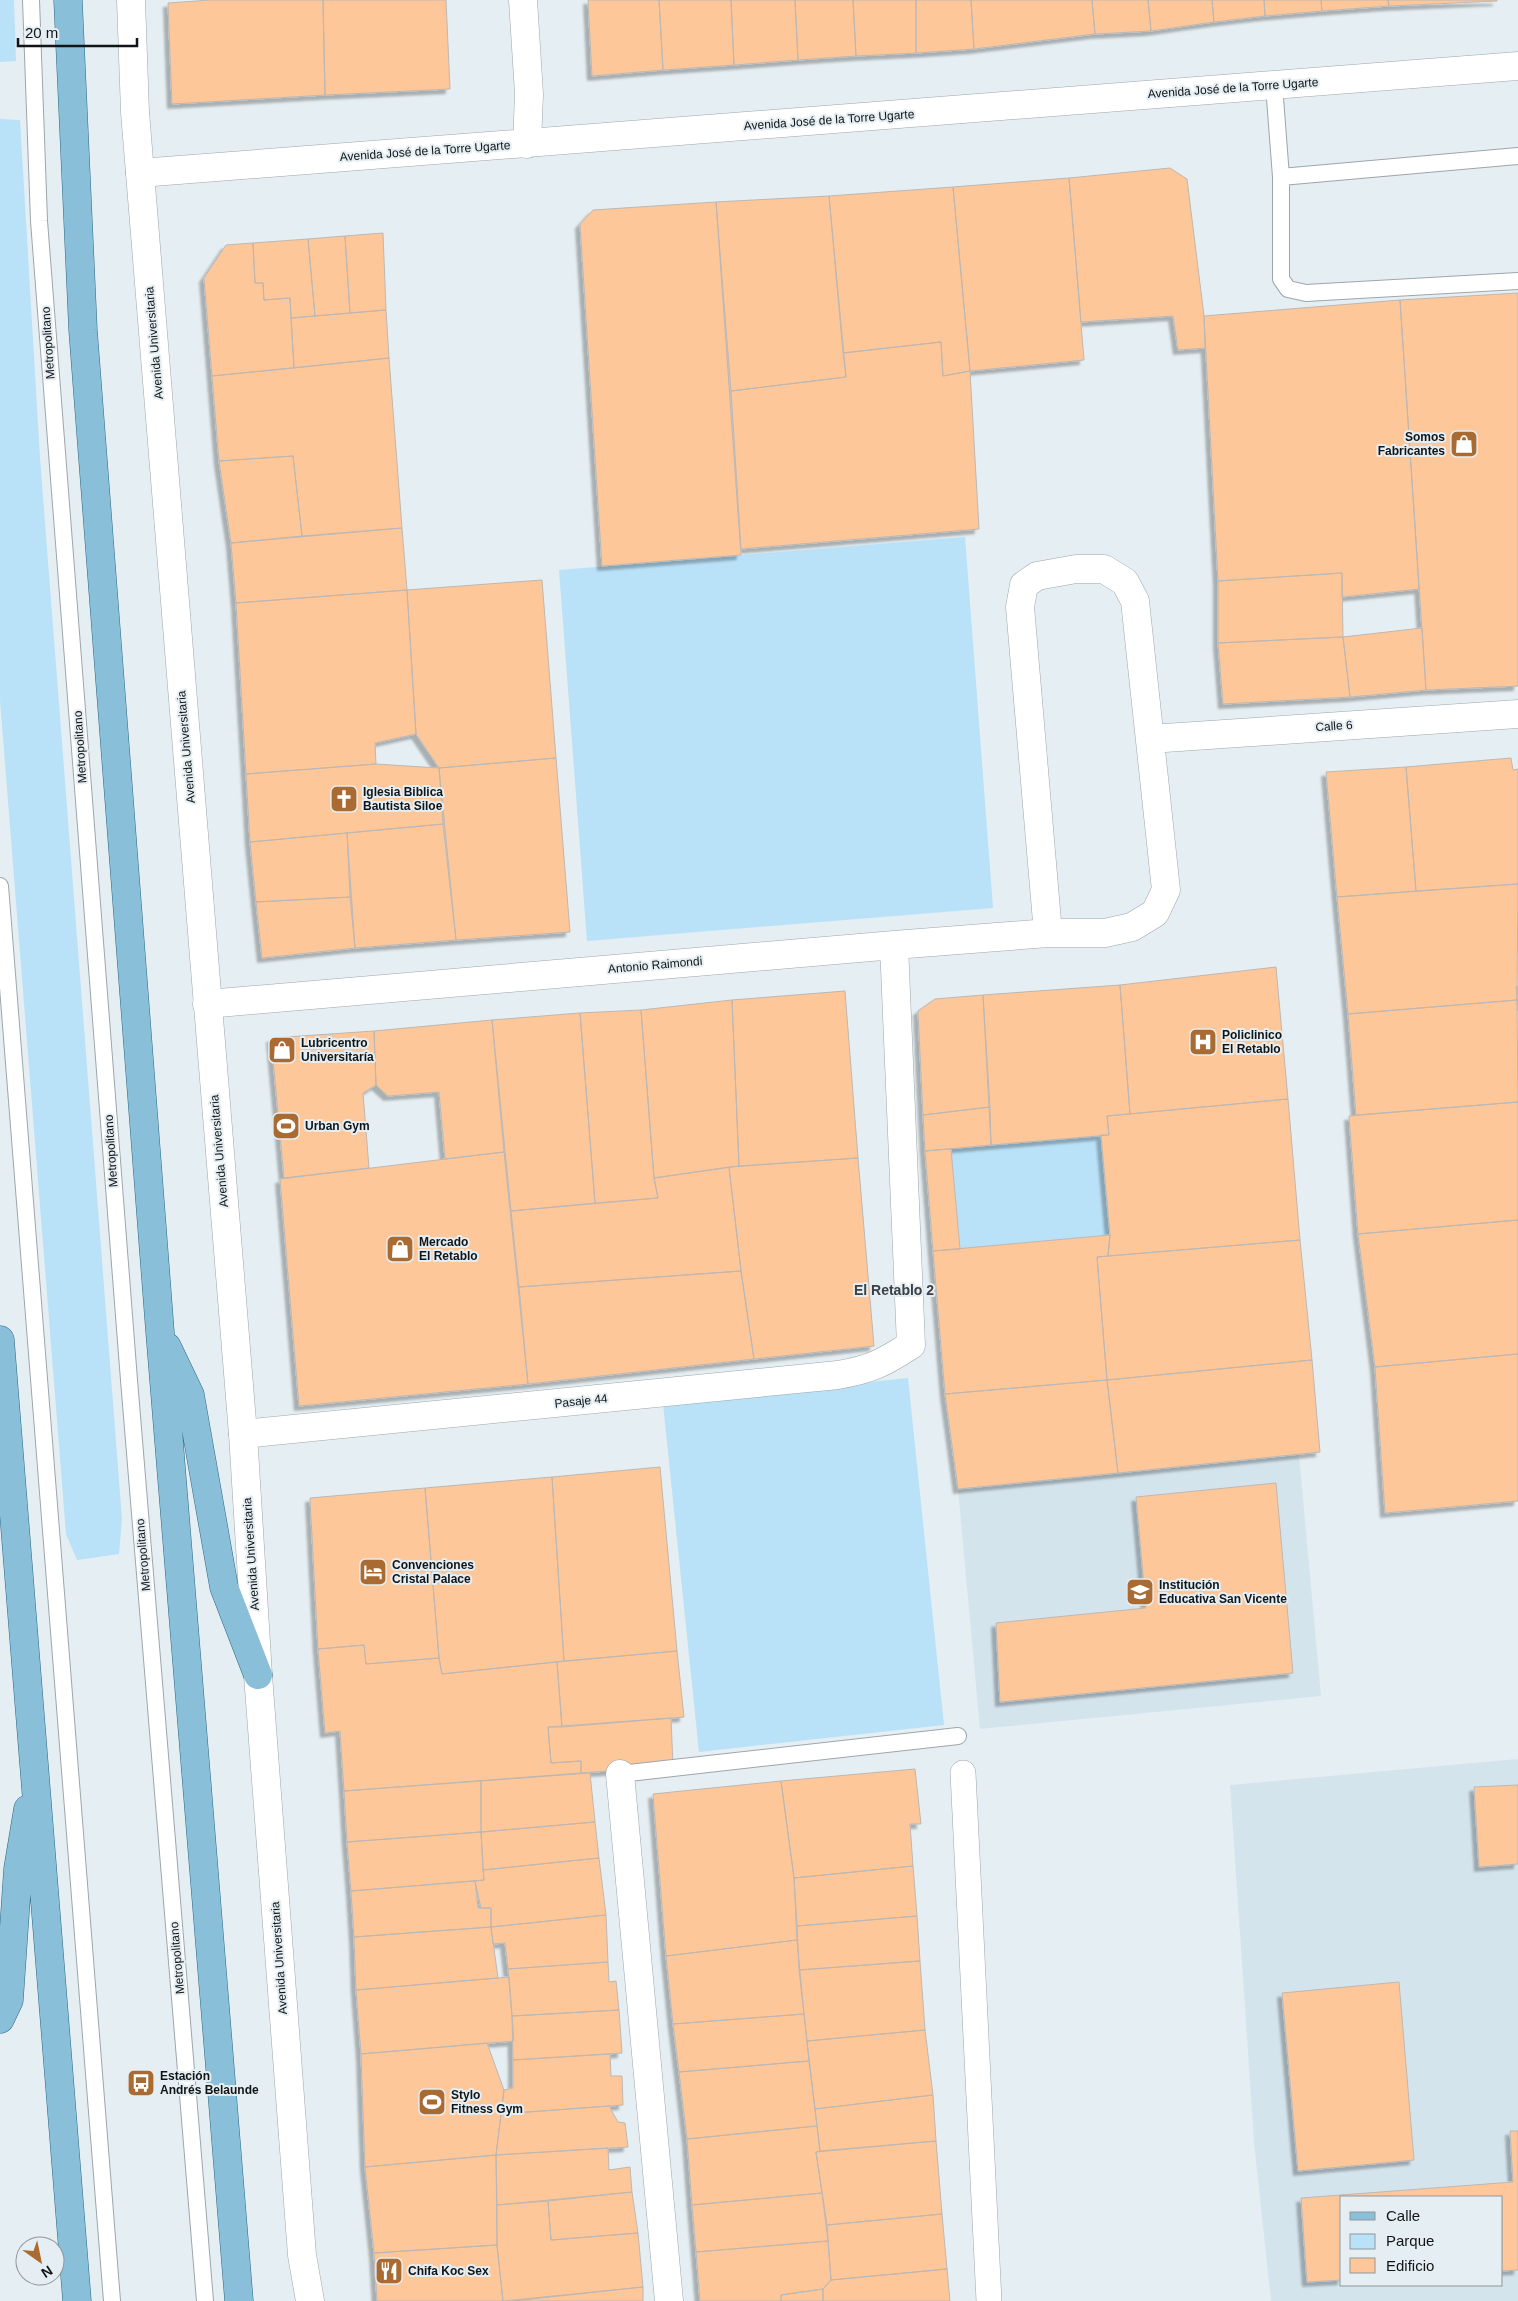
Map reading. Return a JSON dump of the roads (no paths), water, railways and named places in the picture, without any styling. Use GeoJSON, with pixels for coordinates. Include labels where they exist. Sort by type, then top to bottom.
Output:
{"type":"FeatureCollection","features":[{"type":"Feature","properties":{"kind":"main road"},"geometry":{"type":"LineString","coordinates":[[68,0],[83,330],[160,1332],[239,2301]]}},
{"type":"Feature","properties":{"kind":"main road"},"geometry":{"type":"LineString","coordinates":[[160,1332],[190,1395],[224,1588],[258,1675]]}},
{"type":"Feature","properties":{"kind":"main road"},"geometry":{"type":"LineString","coordinates":[[0,1340],[77,2301]]}},
{"type":"Feature","properties":{"kind":"main road"},"geometry":{"type":"LineString","coordinates":[[0,2019],[9,2000],[18,1869],[35,1771]]}},
{"type":"Feature","properties":{"kind":"street","name":"Avenida Universitaria"},"geometry":{"type":"LineString","coordinates":[[131,0],[135,112],[206,1004],[243,1434],[258,1675],[302,2255],[310,2301]]}},
{"type":"Feature","properties":{"kind":"street"},"geometry":{"type":"LineString","coordinates":[[523,0],[529,94],[526,144]]}},
{"type":"Feature","properties":{"kind":"street","name":"Avenida José de la Torre Ugarte"},"geometry":{"type":"LineString","coordinates":[[140,173],[1518,66]]}},
{"type":"Feature","properties":{"kind":"street","name":"Antonio Raimondi"},"geometry":{"type":"LineString","coordinates":[[206,1004],[894,945],[1048,933],[1105,933],[1132,927],[1155,912],[1166,890],[1135,601],[1124,582],[1104,568],[1037,576],[1024,585],[1020,607],[1048,933]]}},
{"type":"Feature","properties":{"kind":"street","name":"Calle 6"},"geometry":{"type":"LineString","coordinates":[[1150,739],[1518,714]]}},
{"type":"Feature","properties":{"kind":"street","name":"Pasaje 44"},"geometry":{"type":"LineString","coordinates":[[243,1434],[838,1375],[861,1371],[882,1364],[911,1345],[894,945]]}},
{"type":"Feature","properties":{"kind":"street"},"geometry":{"type":"LineString","coordinates":[[962,1773],[989,2301]]}},
{"type":"Feature","properties":{"kind":"street"},"geometry":{"type":"LineString","coordinates":[[620,1774],[669,2301]]}},
{"type":"Feature","properties":{"kind":"lane","name":"Metropolitano"},"geometry":{"type":"LineString","coordinates":[[31,0],[39,221],[130,1390],[205,2301]]}},
{"type":"Feature","properties":{"kind":"lane"},"geometry":{"type":"LineString","coordinates":[[1274,85],[1281,176],[1281,279],[1288,289],[1306,293],[1518,281]]}},
{"type":"Feature","properties":{"kind":"lane"},"geometry":{"type":"LineString","coordinates":[[1281,176],[1518,156]]}},
{"type":"Feature","properties":{"kind":"lane"},"geometry":{"type":"LineString","coordinates":[[0,886],[112,2301]]}},
{"type":"Feature","properties":{"kind":"lane"},"geometry":{"type":"LineString","coordinates":[[620,1774],[958,1736]]}},
{"type":"Feature","properties":{"kind":"place","name":"Somos Fabricantes"},"geometry":{"type":"Point","coordinates":[1464,444]}},
{"type":"Feature","properties":{"kind":"place","name":"Iglesia Biblica Bautista Siloe"},"geometry":{"type":"Point","coordinates":[344,799]}},
{"type":"Feature","properties":{"kind":"place","name":"Policlinico El Retablo"},"geometry":{"type":"Point","coordinates":[1203,1042]}},
{"type":"Feature","properties":{"kind":"place","name":"Lubricentro Universitaría"},"geometry":{"type":"Point","coordinates":[282,1050]}},
{"type":"Feature","properties":{"kind":"place","name":"Urban Gym"},"geometry":{"type":"Point","coordinates":[286,1126]}},
{"type":"Feature","properties":{"kind":"place","name":"Mercado El Retablo"},"geometry":{"type":"Point","coordinates":[400,1249]}},
{"type":"Feature","properties":{"kind":"place","name":"Convenciones Cristal Palace"},"geometry":{"type":"Point","coordinates":[373,1572]}},
{"type":"Feature","properties":{"kind":"place","name":"Institución Educativa San Vicente"},"geometry":{"type":"Point","coordinates":[1140,1592]}},
{"type":"Feature","properties":{"kind":"place","name":"Estación Andrés Belaunde"},"geometry":{"type":"Point","coordinates":[141,2083]}},
{"type":"Feature","properties":{"kind":"place","name":"Stylo Fitness Gym"},"geometry":{"type":"Point","coordinates":[432,2102]}},
{"type":"Feature","properties":{"kind":"place","name":"Chifa Koc Sex"},"geometry":{"type":"Point","coordinates":[389,2271]}},
{"type":"Feature","properties":{"kind":"district","name":"El Retablo 2"},"geometry":{"type":"Point","coordinates":[894,1290]}}]}
